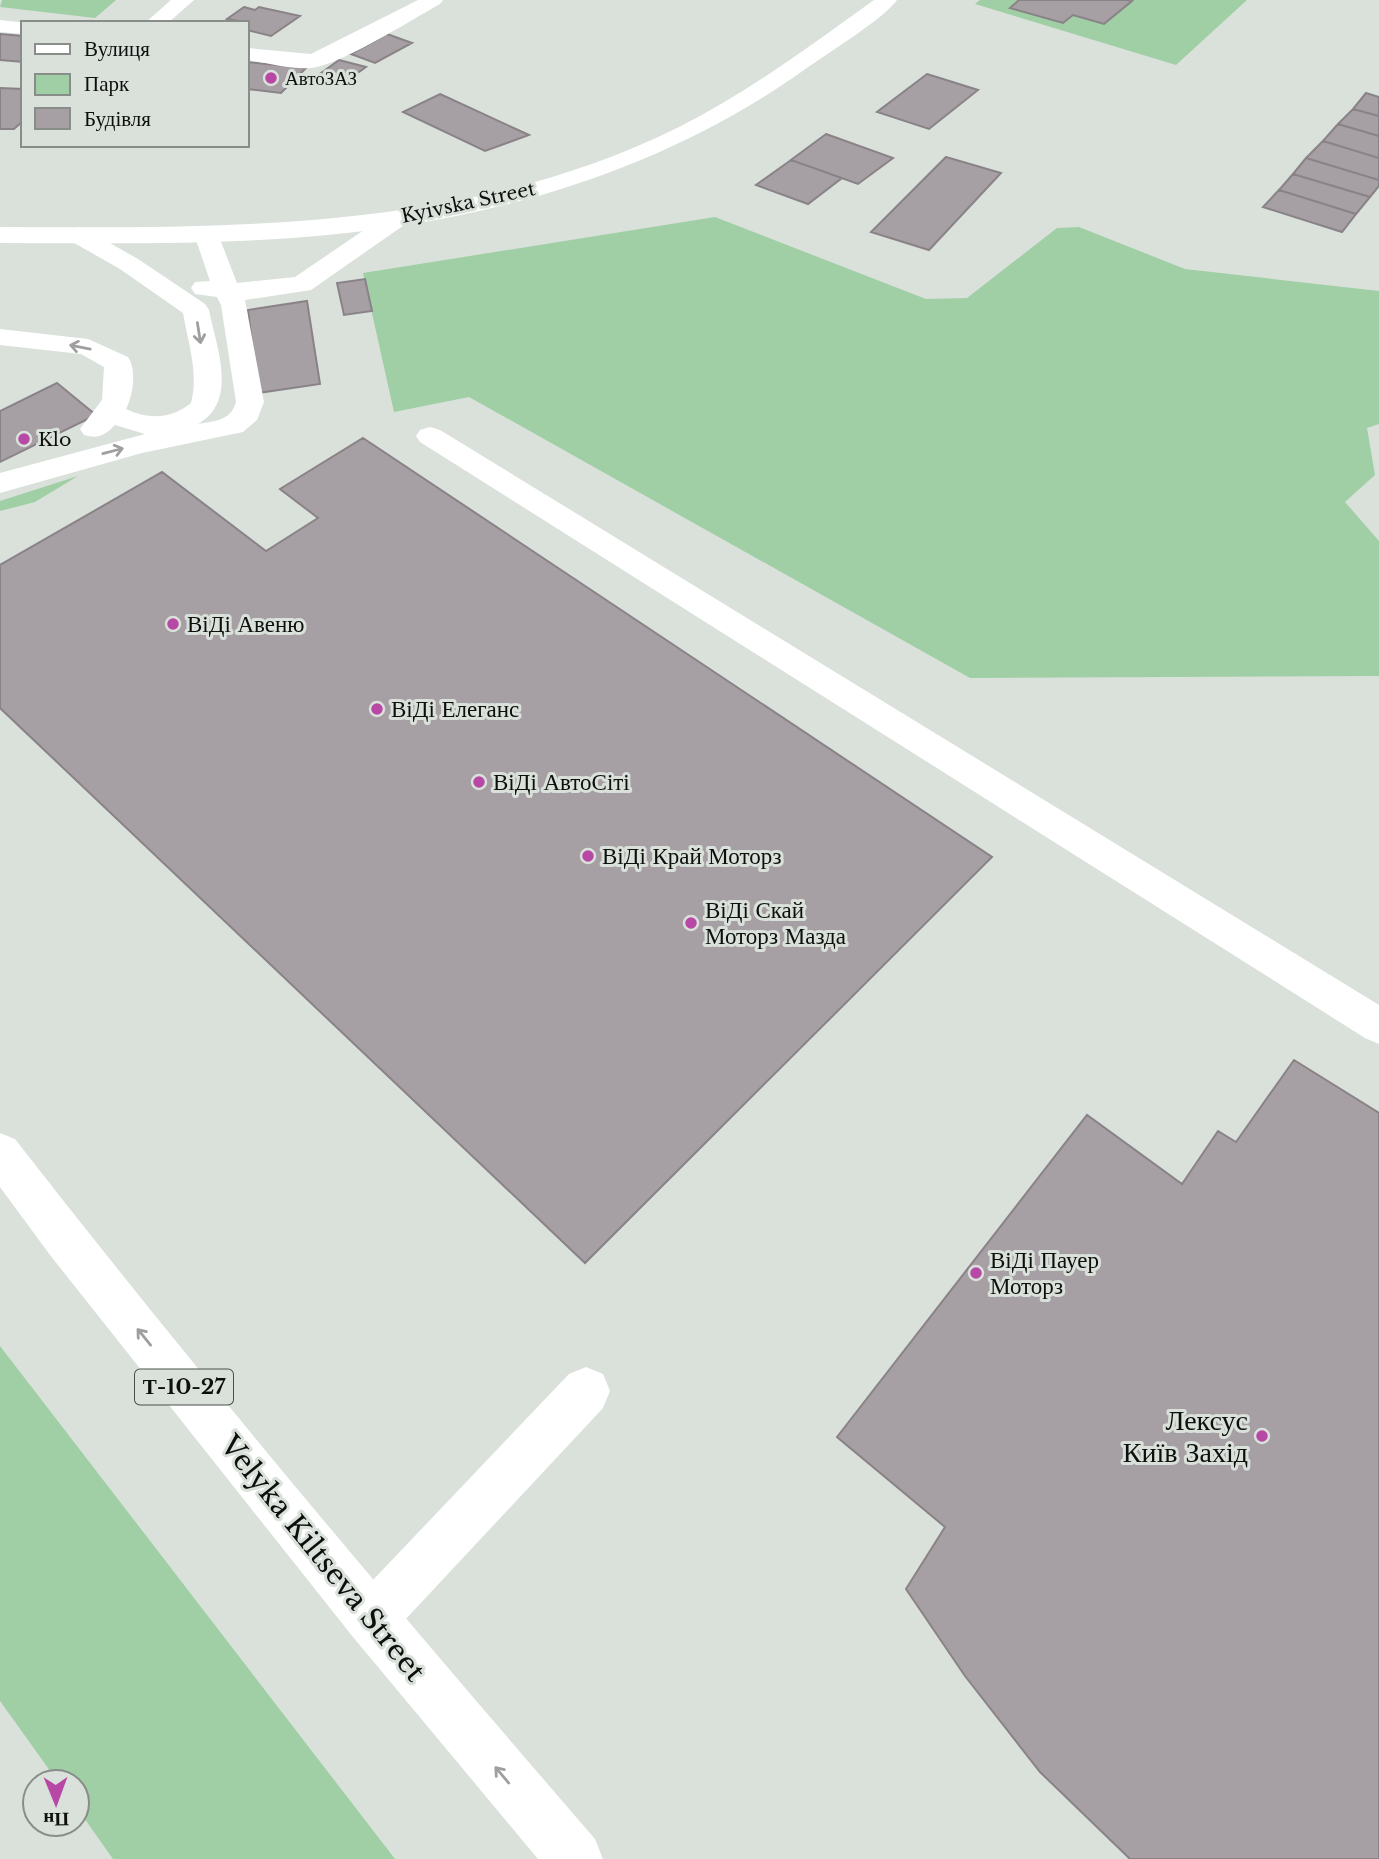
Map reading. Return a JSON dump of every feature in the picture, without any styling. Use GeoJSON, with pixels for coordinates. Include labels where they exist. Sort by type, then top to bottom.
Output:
{"type":"FeatureCollection","features":[{"type":"Feature","properties":{"kind":"main road"},"geometry":{"type":"LineString","coordinates":[[158,21],[184,0]]}},
{"type":"Feature","properties":{"kind":"main road"},"geometry":{"type":"LineString","coordinates":[[248,54],[313,61],[328,56],[433,0]]}},
{"type":"Feature","properties":{"kind":"main road","name":"Kyivska Street"},"geometry":{"type":"LineString","coordinates":[[0,235],[207,234],[310,230],[398,218],[512,196],[607,167],[685,133],[799,64],[887,0]]}},
{"type":"Feature","properties":{"kind":"main road"},"geometry":{"type":"LineString","coordinates":[[0,26],[21,28]]}},
{"type":"Feature","properties":{"kind":"main road"},"geometry":{"type":"LineString","coordinates":[[138,270],[169,280],[208,300],[303,293],[327,278],[338,258],[398,218]]}},
{"type":"Feature","properties":{"kind":"main road"},"geometry":{"type":"LineString","coordinates":[[0,481],[139,444],[233,426],[247,414],[250,402],[232,298],[214,260],[207,234]]}},
{"type":"Feature","properties":{"kind":"main road"},"geometry":{"type":"LineString","coordinates":[[0,337],[88,347],[118,363],[115,404],[133,424],[151,427],[171,424],[192,416],[205,404],[208,388],[195,310],[138,270],[78,235]]}},
{"type":"Feature","properties":{"kind":"main road"},"geometry":{"type":"LineString","coordinates":[[0,328],[78,326],[119,334],[130,359],[115,404],[55,457],[0,481]]}},
{"type":"Feature","properties":{"kind":"main road"},"geometry":{"type":"LineString","coordinates":[[430,436],[1379,1026]]}},
{"type":"Feature","properties":{"kind":"main road","name":"Velyka Kiltseva Street"},"geometry":{"type":"LineString","coordinates":[[0,1153],[75,1251],[371,1619],[560,1848]]}},
{"type":"Feature","properties":{"kind":"main road"},"geometry":{"type":"LineString","coordinates":[[371,1619],[586,1391]]}},
{"type":"Feature","properties":{"kind":"green space"},"geometry":{"type":"Polygon","coordinates":[[[2,0],[116,0],[95,18],[0,7],[2,0]]]}},
{"type":"Feature","properties":{"kind":"green space"},"geometry":{"type":"Polygon","coordinates":[[[980,0],[1247,0],[1176,65],[975,4],[980,0]]]}},
{"type":"Feature","properties":{"kind":"green space"},"geometry":{"type":"Polygon","coordinates":[[[715,217],[926,299],[967,298],[1057,228],[1079,227],[1185,269],[1379,291],[1379,424],[1367,428],[1375,475],[1345,502],[1379,541],[1379,676],[970,678],[469,397],[394,412],[363,273],[715,217]]]}},
{"type":"Feature","properties":{"kind":"green space"},"geometry":{"type":"Polygon","coordinates":[[[78,476],[35,502],[0,511],[0,501],[78,476]]]}},
{"type":"Feature","properties":{"kind":"green space"},"geometry":{"type":"Polygon","coordinates":[[[0,1346],[395,1859],[113,1859],[91,1828],[91,1768],[48,1768],[0,1701],[0,1346]]]}},
{"type":"Feature","properties":{"kind":"building"},"geometry":{"type":"Polygon","coordinates":[[[1019,0],[1132,1],[1104,24],[1073,15],[1063,23],[1010,8],[1019,0]]]}},
{"type":"Feature","properties":{"kind":"building"},"geometry":{"type":"Polygon","coordinates":[[[244,7],[255,10],[259,7],[300,16],[271,36],[248,30],[248,21],[227,19],[244,7]]]}},
{"type":"Feature","properties":{"kind":"building"},"geometry":{"type":"Polygon","coordinates":[[[0,34],[21,36],[21,62],[0,60],[0,34]]]}},
{"type":"Feature","properties":{"kind":"building"},"geometry":{"type":"Polygon","coordinates":[[[387,34],[412,43],[375,63],[351,54],[387,34]]]}},
{"type":"Feature","properties":{"kind":"building"},"geometry":{"type":"Polygon","coordinates":[[[339,60],[366,67],[348,80],[321,73],[339,60]]]}},
{"type":"Feature","properties":{"kind":"building","name":"АвтоЗАЗ"},"geometry":{"type":"Polygon","coordinates":[[[248,62],[306,68],[281,93],[248,89],[248,62]]]}},
{"type":"Feature","properties":{"kind":"building"},"geometry":{"type":"Polygon","coordinates":[[[927,74],[978,90],[929,129],[877,112],[927,74]]]}},
{"type":"Feature","properties":{"kind":"building"},"geometry":{"type":"Polygon","coordinates":[[[0,88],[21,89],[21,123],[14,129],[0,129],[0,88]]]}},
{"type":"Feature","properties":{"kind":"building"},"geometry":{"type":"Polygon","coordinates":[[[1366,93],[1379,97],[1379,116],[1353,109],[1366,93]]]}},
{"type":"Feature","properties":{"kind":"building"},"geometry":{"type":"Polygon","coordinates":[[[440,94],[529,135],[485,151],[403,112],[440,94]]]}},
{"type":"Feature","properties":{"kind":"building"},"geometry":{"type":"Polygon","coordinates":[[[1353,109],[1379,116],[1379,136],[1338,124],[1353,109]]]}},
{"type":"Feature","properties":{"kind":"building"},"geometry":{"type":"Polygon","coordinates":[[[1338,124],[1379,136],[1379,158],[1323,141],[1338,124]]]}},
{"type":"Feature","properties":{"kind":"building"},"geometry":{"type":"Polygon","coordinates":[[[826,134],[893,158],[858,184],[791,160],[826,134]]]}},
{"type":"Feature","properties":{"kind":"building"},"geometry":{"type":"Polygon","coordinates":[[[1323,141],[1379,158],[1379,180],[1306,158],[1323,141]]]}},
{"type":"Feature","properties":{"kind":"building"},"geometry":{"type":"Polygon","coordinates":[[[946,157],[1001,173],[929,250],[871,232],[946,157]]]}},
{"type":"Feature","properties":{"kind":"building"},"geometry":{"type":"Polygon","coordinates":[[[1306,158],[1379,180],[1379,186],[1370,197],[1293,174],[1306,158]]]}},
{"type":"Feature","properties":{"kind":"building"},"geometry":{"type":"Polygon","coordinates":[[[791,160],[842,178],[808,204],[756,185],[791,160]]]}},
{"type":"Feature","properties":{"kind":"building"},"geometry":{"type":"Polygon","coordinates":[[[1293,174],[1370,197],[1356,214],[1279,190],[1293,174]]]}},
{"type":"Feature","properties":{"kind":"building"},"geometry":{"type":"Polygon","coordinates":[[[1279,190],[1356,214],[1342,232],[1263,207],[1279,190]]]}},
{"type":"Feature","properties":{"kind":"building"},"geometry":{"type":"Polygon","coordinates":[[[365,279],[372,311],[344,315],[337,283],[365,279]]]}},
{"type":"Feature","properties":{"kind":"building"},"geometry":{"type":"Polygon","coordinates":[[[307,301],[320,384],[258,393],[248,310],[307,301]]]}},
{"type":"Feature","properties":{"kind":"building","name":"Klo"},"geometry":{"type":"Polygon","coordinates":[[[57,383],[96,415],[0,462],[0,411],[57,383]]]}},
{"type":"Feature","properties":{"kind":"building","name":"ВіДі АвтоСіті"},"geometry":{"type":"Polygon","coordinates":[[[363,438],[992,857],[585,1263],[0,708],[0,565],[162,472],[266,551],[318,518],[280,489],[363,438]]]}},
{"type":"Feature","properties":{"kind":"building"},"geometry":{"type":"Polygon","coordinates":[[[1294,1060],[1379,1113],[1379,1859],[1130,1859],[1040,1772],[965,1676],[906,1589],[945,1527],[837,1437],[1087,1115],[1182,1184],[1218,1131],[1236,1142],[1294,1060]]]}},
{"type":"Feature","properties":{"kind":"place","name":"АвтоЗАЗ"},"geometry":{"type":"Point","coordinates":[271,78]}},
{"type":"Feature","properties":{"kind":"place","name":"Klo"},"geometry":{"type":"Point","coordinates":[24,439]}},
{"type":"Feature","properties":{"kind":"place","name":"ВіДі Авеню"},"geometry":{"type":"Point","coordinates":[173,624]}},
{"type":"Feature","properties":{"kind":"place","name":"ВіДі Елеганс"},"geometry":{"type":"Point","coordinates":[377,709]}},
{"type":"Feature","properties":{"kind":"place","name":"ВіДі АвтоСіті"},"geometry":{"type":"Point","coordinates":[479,782]}},
{"type":"Feature","properties":{"kind":"place","name":"ВіДі Край Моторз"},"geometry":{"type":"Point","coordinates":[588,856]}},
{"type":"Feature","properties":{"kind":"place","name":"ВіДі Скай Моторз Мазда"},"geometry":{"type":"Point","coordinates":[691,923]}},
{"type":"Feature","properties":{"kind":"place","name":"ВіДі Пауер Моторз"},"geometry":{"type":"Point","coordinates":[976,1273]}},
{"type":"Feature","properties":{"kind":"place","name":"Лексус Київ Захід"},"geometry":{"type":"Point","coordinates":[1262,1436]}}]}
